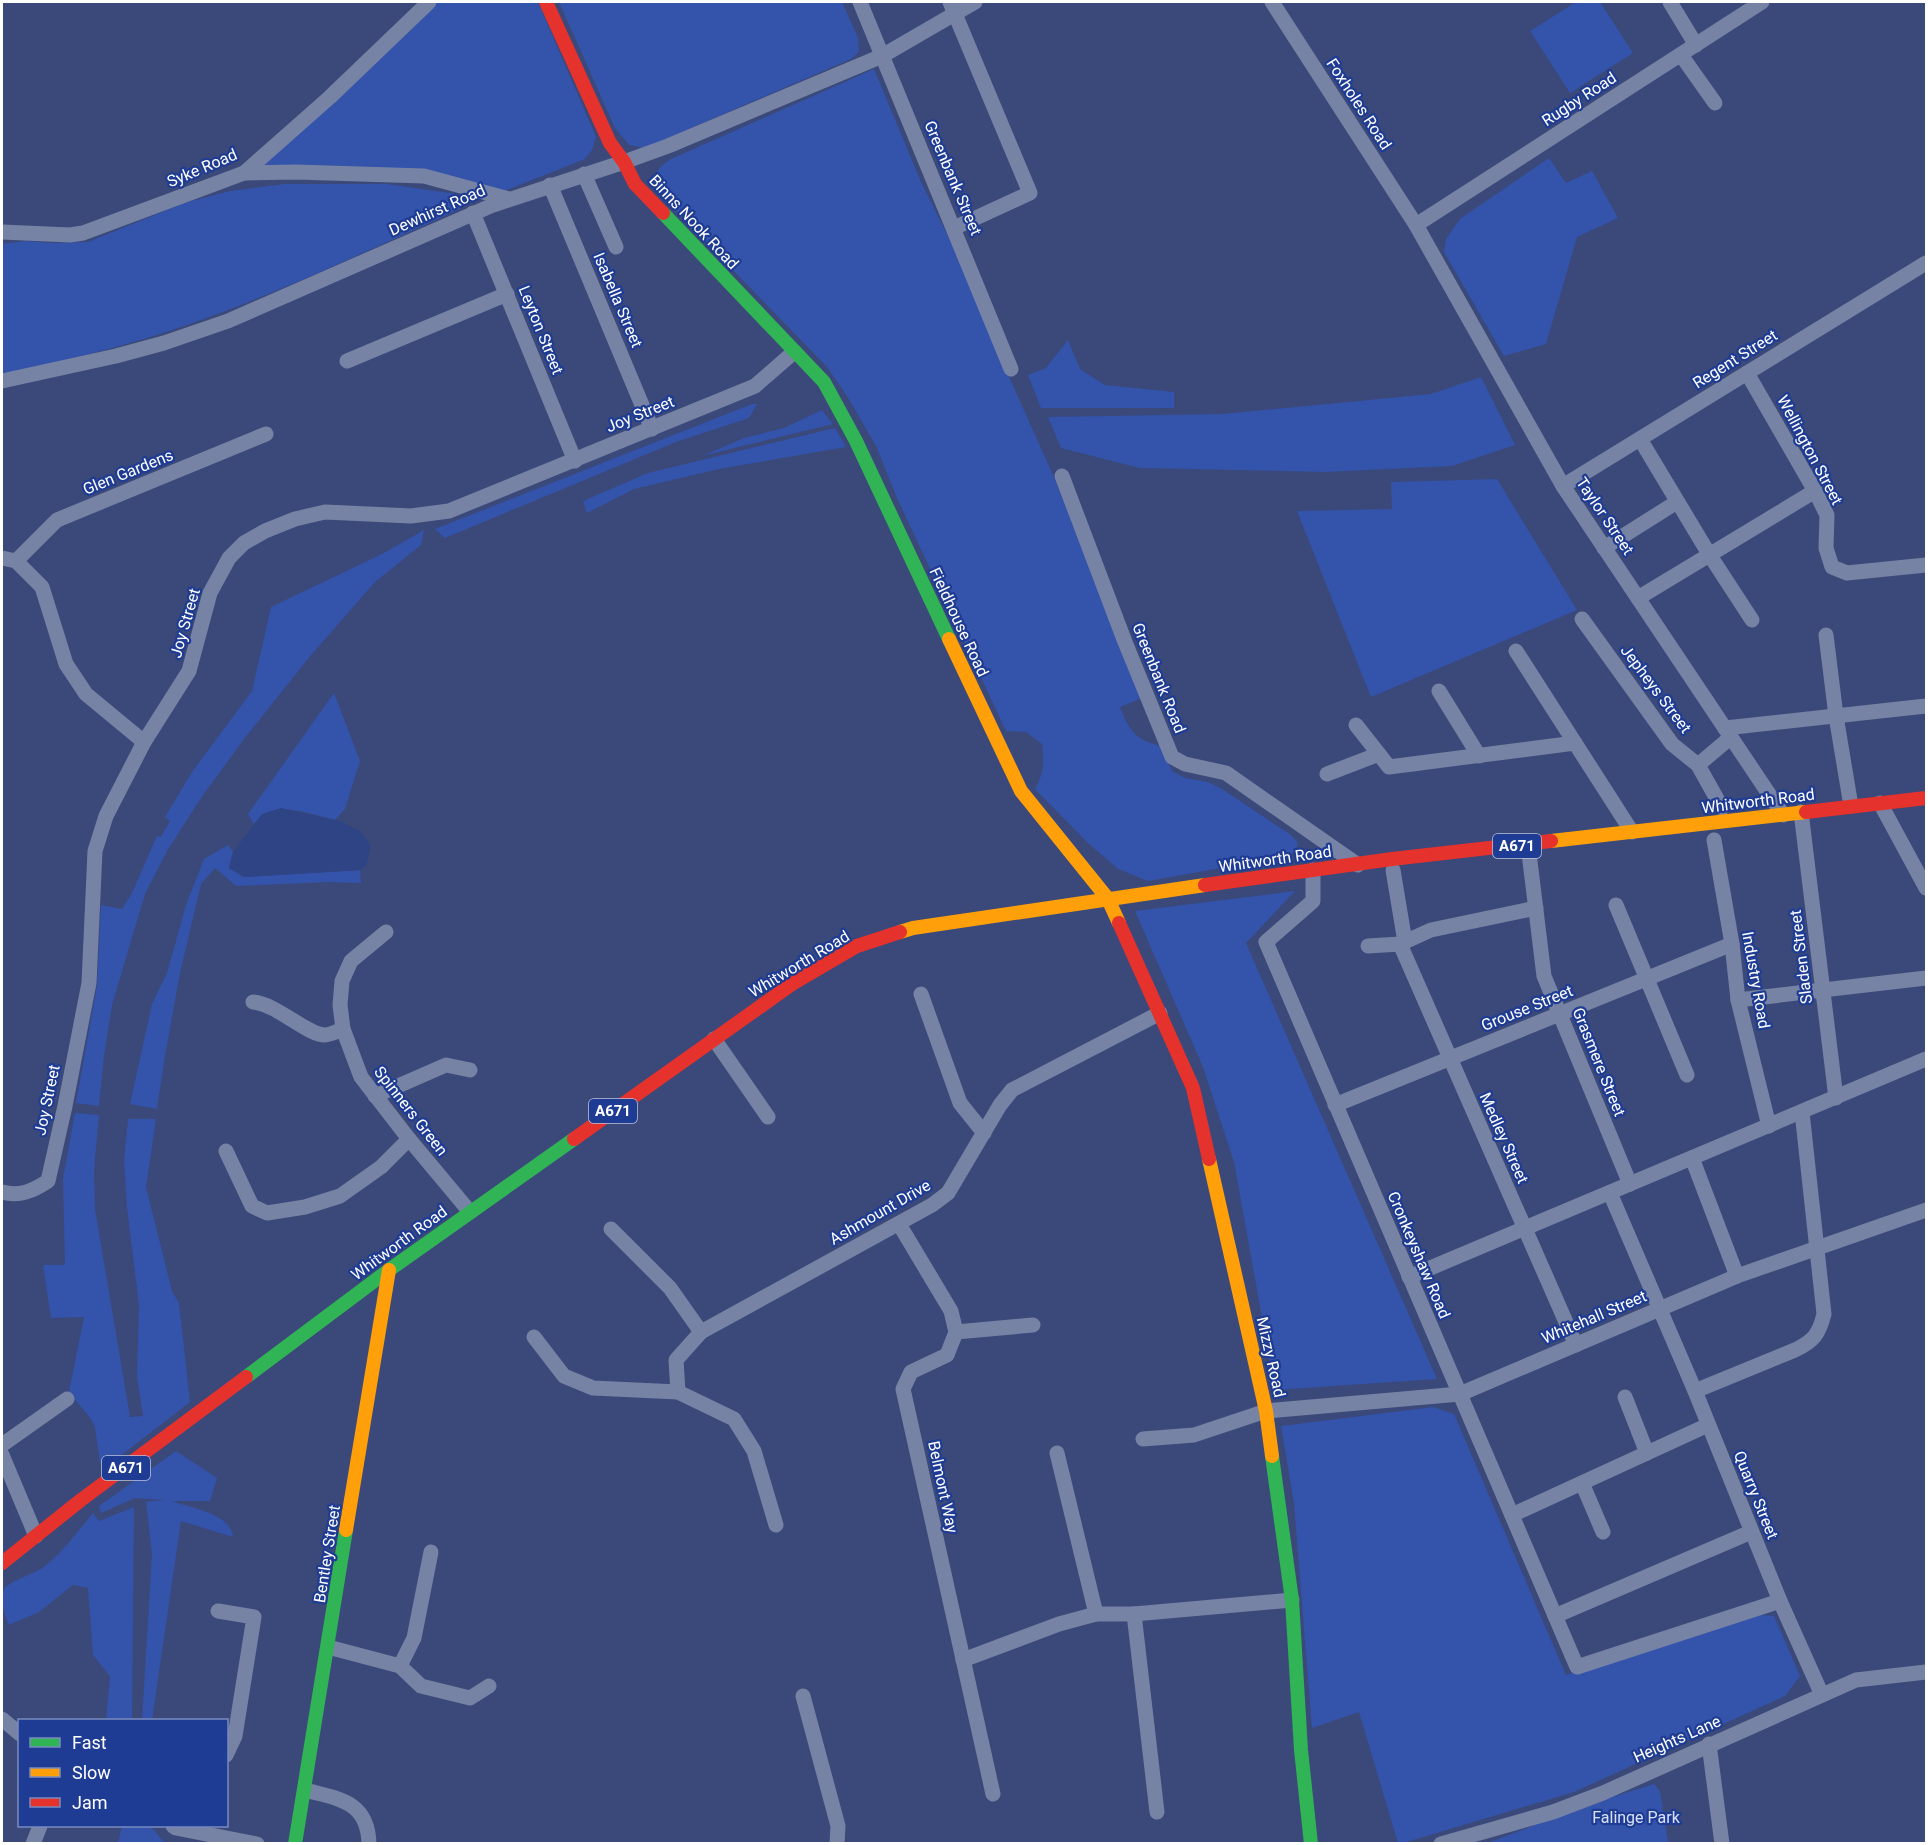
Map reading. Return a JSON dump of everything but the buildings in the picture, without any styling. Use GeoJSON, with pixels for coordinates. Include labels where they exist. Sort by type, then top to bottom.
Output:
{"type":"FeatureCollection","features":[{"type":"Feature","properties":{"kind":"street","name":"Syke Road"},"geometry":{"type":"LineString","coordinates":[[2,232],[70,235],[83,233],[244,173],[330,97],[429,2]]}},
{"type":"Feature","properties":{"kind":"street","name":"Binns Nook Road"},"geometry":{"type":"LineString","coordinates":[[546,2],[610,143],[624,162],[635,184],[794,352]]}},
{"type":"Feature","properties":{"kind":"street","name":"Greenbank Street"},"geometry":{"type":"LineString","coordinates":[[860,2],[1011,369]]}},
{"type":"Feature","properties":{"kind":"street","name":"Dewhirst Road"},"geometry":{"type":"LineString","coordinates":[[2,381],[116,356],[164,343],[228,321],[473,213],[668,146],[882,56],[953,7],[975,2]]}},
{"type":"Feature","properties":{"kind":"street","name":"Foxholes Road"},"geometry":{"type":"LineString","coordinates":[[1272,2],[1416,225]]}},
{"type":"Feature","properties":{"kind":"street"},"geometry":{"type":"LineString","coordinates":[[1670,2],[1696,45]]}},
{"type":"Feature","properties":{"kind":"street","name":"Rugby Road"},"geometry":{"type":"LineString","coordinates":[[1416,225],[1762,2]]}},
{"type":"Feature","properties":{"kind":"street"},"geometry":{"type":"LineString","coordinates":[[953,7],[1030,193],[954,228]]}},
{"type":"Feature","properties":{"kind":"street"},"geometry":{"type":"LineString","coordinates":[[1681,55],[1715,102]]}},
{"type":"Feature","properties":{"kind":"street"},"geometry":{"type":"LineString","coordinates":[[244,173],[296,172],[424,176],[509,199]]}},
{"type":"Feature","properties":{"kind":"street"},"geometry":{"type":"LineString","coordinates":[[584,174],[616,247]]}},
{"type":"Feature","properties":{"kind":"street","name":"Isabella Street"},"geometry":{"type":"LineString","coordinates":[[550,185],[652,429]]}},
{"type":"Feature","properties":{"kind":"street","name":"Leyton Street"},"geometry":{"type":"LineString","coordinates":[[473,213],[574,460]]}},
{"type":"Feature","properties":{"kind":"street","name":"Taylor Street"},"geometry":{"type":"LineString","coordinates":[[1416,225],[1563,486],[1783,815]]}},
{"type":"Feature","properties":{"kind":"street","name":"Regent Street"},"geometry":{"type":"LineString","coordinates":[[1563,486],[1926,263]]}},
{"type":"Feature","properties":{"kind":"street"},"geometry":{"type":"LineString","coordinates":[[347,361],[507,294]]}},
{"type":"Feature","properties":{"kind":"street","name":"Joy Street"},"geometry":{"type":"LineString","coordinates":[[2,1192],[19,1194],[33,1191],[48,1181],[89,983],[95,851],[106,816],[144,742],[189,671],[210,593],[229,558],[244,543],[265,531],[295,519],[326,512],[411,516],[449,511],[755,386],[794,352]]}},
{"type":"Feature","properties":{"kind":"street","name":"Fieldhouse Road"},"geometry":{"type":"LineString","coordinates":[[794,352],[824,382],[856,441],[1021,791],[1108,899]]}},
{"type":"Feature","properties":{"kind":"street","name":"Wellington Street"},"geometry":{"type":"LineString","coordinates":[[1747,373],[1815,490],[1827,515],[1826,548],[1832,567],[1847,573],[1926,565]]}},
{"type":"Feature","properties":{"kind":"street","name":"Glen Gardens"},"geometry":{"type":"LineString","coordinates":[[9,560],[57,520],[266,434]]}},
{"type":"Feature","properties":{"kind":"street"},"geometry":{"type":"LineString","coordinates":[[1640,440],[1752,620]]}},
{"type":"Feature","properties":{"kind":"street","name":"Greenbank Road"},"geometry":{"type":"LineString","coordinates":[[1062,476],[1125,642],[1172,757],[1185,764],[1226,773],[1358,865]]}},
{"type":"Feature","properties":{"kind":"street"},"geometry":{"type":"LineString","coordinates":[[1638,598],[1815,490]]}},
{"type":"Feature","properties":{"kind":"street"},"geometry":{"type":"LineString","coordinates":[[1604,548],[1677,502]]}},
{"type":"Feature","properties":{"kind":"street"},"geometry":{"type":"LineString","coordinates":[[9,560],[42,586],[66,664],[86,694],[144,742]]}},
{"type":"Feature","properties":{"kind":"street","name":"Jepheys Street"},"geometry":{"type":"LineString","coordinates":[[1582,619],[1672,744],[1698,765],[1722,808]]}},
{"type":"Feature","properties":{"kind":"street"},"geometry":{"type":"LineString","coordinates":[[1826,635],[1822,674],[1836,716],[1851,806]]}},
{"type":"Feature","properties":{"kind":"street"},"geometry":{"type":"LineString","coordinates":[[1516,651],[1632,832]]}},
{"type":"Feature","properties":{"kind":"street"},"geometry":{"type":"LineString","coordinates":[[1438,691],[1479,756]]}},
{"type":"Feature","properties":{"kind":"street"},"geometry":{"type":"LineString","coordinates":[[1698,765],[1728,733],[1836,716],[1926,706]]}},
{"type":"Feature","properties":{"kind":"street"},"geometry":{"type":"LineString","coordinates":[[1356,725],[1389,767],[1575,743]]}},
{"type":"Feature","properties":{"kind":"street"},"geometry":{"type":"LineString","coordinates":[[1327,774],[1379,754]]}},
{"type":"Feature","properties":{"kind":"street","name":"Whitworth Road"},"geometry":{"type":"LineString","coordinates":[[2,1563],[81,1500],[389,1270],[792,984],[857,946],[913,928],[1313,870],[1926,798]]}},
{"type":"Feature","properties":{"kind":"street"},"geometry":{"type":"LineString","coordinates":[[1880,803],[1926,888]]}},
{"type":"Feature","properties":{"kind":"street","name":"Sladen Street"},"geometry":{"type":"LineString","coordinates":[[1802,813],[1836,1098]]}},
{"type":"Feature","properties":{"kind":"street","name":"Industry Road"},"geometry":{"type":"LineString","coordinates":[[1714,840],[1732,944],[1738,1000],[1769,1126]]}},
{"type":"Feature","properties":{"kind":"street","name":"Grasmere Street"},"geometry":{"type":"LineString","coordinates":[[1528,845],[1544,976],[1630,1184]]}},
{"type":"Feature","properties":{"kind":"street","name":"Cronkeyshaw Road"},"geometry":{"type":"LineString","coordinates":[[1313,870],[1313,901],[1266,942],[1577,1667],[1780,1601]]}},
{"type":"Feature","properties":{"kind":"street","name":"Medley Street"},"geometry":{"type":"LineString","coordinates":[[1393,870],[1402,943],[1576,1345]]}},
{"type":"Feature","properties":{"kind":"street","name":"Mizzy Road"},"geometry":{"type":"LineString","coordinates":[[1108,899],[1193,1088],[1266,1411],[1292,1600],[1301,1750],[1311,1844]]}},
{"type":"Feature","properties":{"kind":"street"},"geometry":{"type":"LineString","coordinates":[[1617,905],[1687,1075]]}},
{"type":"Feature","properties":{"kind":"street"},"geometry":{"type":"LineString","coordinates":[[1368,946],[1402,943],[1431,930],[1536,908]]}},
{"type":"Feature","properties":{"kind":"street","name":"Spinners Green"},"geometry":{"type":"LineString","coordinates":[[386,932],[351,960],[342,981],[340,1005],[343,1029],[361,1077],[470,1212]]}},
{"type":"Feature","properties":{"kind":"street","name":"Grouse Street"},"geometry":{"type":"LineString","coordinates":[[1335,1105],[1732,944]]}},
{"type":"Feature","properties":{"kind":"street"},"geometry":{"type":"LineString","coordinates":[[1738,1000],[1926,978]]}},
{"type":"Feature","properties":{"kind":"street"},"geometry":{"type":"LineString","coordinates":[[921,994],[960,1103],[984,1133]]}},
{"type":"Feature","properties":{"kind":"street"},"geometry":{"type":"LineString","coordinates":[[253,1002],[264,1003],[315,1032],[325,1035],[343,1029]]}},
{"type":"Feature","properties":{"kind":"street","name":"Ashmount Drive"},"geometry":{"type":"LineString","coordinates":[[678,1392],[676,1360],[701,1332],[899,1224],[948,1193],[1012,1090],[1160,1012]]}},
{"type":"Feature","properties":{"kind":"street"},"geometry":{"type":"LineString","coordinates":[[714,1039],[768,1117]]}},
{"type":"Feature","properties":{"kind":"street"},"geometry":{"type":"LineString","coordinates":[[1409,1277],[1926,1059]]}},
{"type":"Feature","properties":{"kind":"street"},"geometry":{"type":"LineString","coordinates":[[375,1096],[446,1065],[470,1070]]}},
{"type":"Feature","properties":{"kind":"street"},"geometry":{"type":"LineString","coordinates":[[1695,1391],[1803,1346],[1820,1331],[1824,1314],[1802,1112]]}},
{"type":"Feature","properties":{"kind":"street"},"geometry":{"type":"LineString","coordinates":[[226,1151],[252,1206],[267,1213],[305,1207],[340,1196],[381,1167],[409,1139]]}},
{"type":"Feature","properties":{"kind":"street"},"geometry":{"type":"LineString","coordinates":[[1692,1158],[1737,1276]]}},
{"type":"Feature","properties":{"kind":"street","name":"Quarry Street"},"geometry":{"type":"LineString","coordinates":[[1610,1193],[1695,1391],[1780,1601],[1822,1695]]}},
{"type":"Feature","properties":{"kind":"street","name":"Whitehall Street"},"geometry":{"type":"LineString","coordinates":[[1143,1439],[1194,1435],[1266,1411],[1460,1394],[1737,1276],[1926,1210]]}},
{"type":"Feature","properties":{"kind":"street"},"geometry":{"type":"LineString","coordinates":[[899,1224],[951,1311],[956,1332],[1033,1325]]}},
{"type":"Feature","properties":{"kind":"street"},"geometry":{"type":"LineString","coordinates":[[611,1228],[670,1288],[701,1332]]}},
{"type":"Feature","properties":{"kind":"street","name":"Bentley Street"},"geometry":{"type":"LineString","coordinates":[[295,1844],[389,1270]]}},
{"type":"Feature","properties":{"kind":"street","name":"Belmont Way"},"geometry":{"type":"LineString","coordinates":[[956,1332],[947,1356],[911,1372],[903,1389],[993,1794]]}},
{"type":"Feature","properties":{"kind":"street"},"geometry":{"type":"LineString","coordinates":[[534,1337],[564,1376],[593,1388],[678,1392],[734,1419],[754,1451],[776,1525]]}},
{"type":"Feature","properties":{"kind":"street"},"geometry":{"type":"LineString","coordinates":[[1625,1397],[1647,1453]]}},
{"type":"Feature","properties":{"kind":"street"},"geometry":{"type":"LineString","coordinates":[[2,1445],[67,1399]]}},
{"type":"Feature","properties":{"kind":"street"},"geometry":{"type":"LineString","coordinates":[[1512,1515],[1708,1425]]}},
{"type":"Feature","properties":{"kind":"street"},"geometry":{"type":"LineString","coordinates":[[1057,1453],[1096,1614]]}},
{"type":"Feature","properties":{"kind":"street"},"geometry":{"type":"LineString","coordinates":[[2,1455],[36,1536]]}},
{"type":"Feature","properties":{"kind":"street"},"geometry":{"type":"LineString","coordinates":[[1582,1483],[1603,1532]]}},
{"type":"Feature","properties":{"kind":"street"},"geometry":{"type":"LineString","coordinates":[[1555,1616],[1751,1532]]}},
{"type":"Feature","properties":{"kind":"street"},"geometry":{"type":"LineString","coordinates":[[400,1666],[414,1638],[431,1552]]}},
{"type":"Feature","properties":{"kind":"street"},"geometry":{"type":"LineString","coordinates":[[963,1660],[1059,1623],[1096,1614],[1134,1614],[1292,1600]]}},
{"type":"Feature","properties":{"kind":"street"},"geometry":{"type":"LineString","coordinates":[[219,1611],[254,1617],[235,1736],[228,1751]]}},
{"type":"Feature","properties":{"kind":"street"},"geometry":{"type":"LineString","coordinates":[[1134,1614],[1157,1812]]}},
{"type":"Feature","properties":{"kind":"street"},"geometry":{"type":"LineString","coordinates":[[328,1647],[400,1666],[421,1686],[470,1698],[489,1686]]}},
{"type":"Feature","properties":{"kind":"street","name":"Heights Lane"},"geometry":{"type":"LineString","coordinates":[[1441,1844],[1553,1812],[1603,1793],[1856,1680],[1926,1672]]}},
{"type":"Feature","properties":{"kind":"street"},"geometry":{"type":"LineString","coordinates":[[803,1696],[838,1826],[837,1844]]}},
{"type":"Feature","properties":{"kind":"street"},"geometry":{"type":"LineString","coordinates":[[2,1719],[18,1732]]}},
{"type":"Feature","properties":{"kind":"street"},"geometry":{"type":"LineString","coordinates":[[1709,1744],[1722,1844]]}},
{"type":"Feature","properties":{"kind":"street"},"geometry":{"type":"LineString","coordinates":[[305,1790],[342,1800],[355,1807],[364,1818],[369,1844]]}},
{"type":"Feature","properties":{"kind":"street"},"geometry":{"type":"LineString","coordinates":[[33,1844],[40,1827]]}},
{"type":"Feature","properties":{"kind":"street"},"geometry":{"type":"LineString","coordinates":[[174,1827],[209,1830],[257,1844]]}},
{"type":"Feature","properties":{"kind":"green space"},"geometry":{"type":"Polygon","coordinates":[[[435,2],[538,2],[596,137],[592,150],[585,159],[504,191],[260,168],[435,2]]]}},
{"type":"Feature","properties":{"kind":"green space"},"geometry":{"type":"Polygon","coordinates":[[[559,2],[842,2],[858,38],[859,52],[851,59],[645,148],[629,145],[615,128],[559,2]]]}},
{"type":"Feature","properties":{"kind":"green space"},"geometry":{"type":"Polygon","coordinates":[[[1576,2],[1600,2],[1633,53],[1570,93],[1530,31],[1576,2]]]}},
{"type":"Feature","properties":{"kind":"green space"},"geometry":{"type":"Polygon","coordinates":[[[874,69],[921,182],[969,278],[1007,372],[1053,475],[1142,698],[1120,707],[1130,728],[1145,741],[1161,746],[1172,771],[1185,778],[1208,782],[1222,789],[1291,835],[1298,843],[1295,852],[1284,857],[1148,881],[1118,869],[1087,842],[1035,789],[1043,767],[1042,744],[1026,732],[1006,731],[897,498],[876,446],[847,396],[827,367],[662,197],[655,180],[660,167],[671,159],[874,69]]]}},
{"type":"Feature","properties":{"kind":"green space"},"geometry":{"type":"Polygon","coordinates":[[[1549,158],[1566,183],[1592,171],[1618,218],[1577,237],[1546,344],[1504,356],[1444,252],[1446,239],[1460,219],[1549,158]]]}},
{"type":"Feature","properties":{"kind":"green space"},"geometry":{"type":"Polygon","coordinates":[[[284,184],[387,184],[456,194],[461,202],[460,209],[320,272],[214,315],[134,342],[2,375],[2,244],[26,241],[88,242],[184,203],[230,191],[284,184]]]}},
{"type":"Feature","properties":{"kind":"green space"},"geometry":{"type":"Polygon","coordinates":[[[1068,340],[1080,369],[1105,385],[1174,392],[1174,408],[1041,408],[1028,375],[1046,368],[1068,340]]]}},
{"type":"Feature","properties":{"kind":"green space"},"geometry":{"type":"Polygon","coordinates":[[[1481,377],[1515,445],[1452,466],[1325,472],[1140,468],[1061,448],[1048,417],[1222,414],[1431,394],[1481,377]]]}},
{"type":"Feature","properties":{"kind":"green space"},"geometry":{"type":"Polygon","coordinates":[[[752,404],[757,404],[749,418],[676,442],[445,538],[435,529],[752,404]]]}},
{"type":"Feature","properties":{"kind":"green space"},"geometry":{"type":"Polygon","coordinates":[[[822,410],[833,424],[702,456],[744,438],[784,428],[822,410]]]}},
{"type":"Feature","properties":{"kind":"green space"},"geometry":{"type":"Polygon","coordinates":[[[835,428],[846,447],[719,469],[634,489],[587,513],[583,501],[648,473],[835,428]]]}},
{"type":"Feature","properties":{"kind":"green space"},"geometry":{"type":"Polygon","coordinates":[[[1497,479],[1577,610],[1371,697],[1297,511],[1392,509],[1391,482],[1497,479]]]}},
{"type":"Feature","properties":{"kind":"green space"},"geometry":{"type":"Polygon","coordinates":[[[424,530],[421,545],[375,582],[311,655],[244,739],[203,795],[167,851],[145,894],[112,1005],[99,1106],[76,1103],[97,986],[101,905],[122,909],[132,893],[157,836],[161,837],[170,821],[165,817],[192,772],[252,691],[271,607],[384,553],[424,530]]]}},
{"type":"Feature","properties":{"kind":"green space"},"geometry":{"type":"Polygon","coordinates":[[[334,693],[360,761],[345,809],[335,820],[292,810],[281,810],[262,816],[254,824],[248,814],[334,693]]]}},
{"type":"Feature","properties":{"kind":"green space"},"geometry":{"type":"Polygon","coordinates":[[[228,845],[233,852],[229,868],[244,877],[360,870],[361,883],[236,886],[215,868],[201,884],[180,973],[157,1109],[130,1104],[152,1004],[167,973],[186,905],[204,859],[228,845]]]}},
{"type":"Feature","properties":{"kind":"green space"},"geometry":{"type":"Polygon","coordinates":[[[1295,891],[1246,943],[1437,1379],[1275,1390],[1234,1162],[1203,1067],[1135,911],[1295,891]]]}},
{"type":"Feature","properties":{"kind":"green space"},"geometry":{"type":"Polygon","coordinates":[[[75,1113],[99,1115],[94,1170],[95,1209],[130,1417],[143,1416],[137,1376],[139,1305],[127,1208],[124,1160],[128,1119],[156,1119],[146,1187],[172,1291],[179,1303],[190,1402],[115,1460],[100,1463],[95,1427],[69,1392],[84,1317],[51,1318],[43,1265],[65,1265],[63,1179],[75,1113]]]}},
{"type":"Feature","properties":{"kind":"green space"},"geometry":{"type":"Polygon","coordinates":[[[1433,1407],[1454,1414],[1566,1675],[1759,1615],[1774,1616],[1800,1676],[1785,1696],[1574,1792],[1398,1843],[1359,1712],[1312,1728],[1294,1503],[1281,1426],[1433,1407]]]}},
{"type":"Feature","properties":{"kind":"green space"},"geometry":{"type":"Polygon","coordinates":[[[176,1451],[217,1478],[210,1501],[172,1501],[218,1517],[231,1529],[233,1537],[181,1521],[152,1719],[142,1719],[152,1554],[146,1502],[164,1500],[135,1498],[101,1513],[99,1506],[176,1451]]]}},
{"type":"Feature","properties":{"kind":"green space"},"geometry":{"type":"Polygon","coordinates":[[[134,1507],[132,1719],[106,1719],[110,1676],[93,1655],[88,1588],[73,1585],[39,1612],[9,1625],[3,1607],[2,1598],[7,1586],[41,1569],[52,1560],[93,1513],[99,1521],[134,1507]]]}},
{"type":"Feature","properties":{"kind":"green space","name":"Falinge Park"},"geometry":{"type":"Polygon","coordinates":[[[1654,1784],[1660,1791],[1668,1843],[1485,1844],[1590,1804],[1654,1784]]]}},
{"type":"Feature","properties":{"kind":"green space"},"geometry":{"type":"Polygon","coordinates":[[[122,1827],[151,1827],[165,1843],[118,1843],[122,1827]]]}},
{"type":"Feature","properties":{"kind":"shaded area"},"geometry":{"type":"Polygon","coordinates":[[[281,808],[345,822],[360,831],[371,846],[366,866],[360,870],[244,877],[229,868],[233,852],[262,814],[281,808]]]}},
{"type":"Feature","properties":{"kind":"traffic: fast"},"geometry":{"type":"LineString","coordinates":[[663,213],[824,382],[856,441],[949,639]]}},
{"type":"Feature","properties":{"kind":"traffic: fast"},"geometry":{"type":"LineString","coordinates":[[246,1377],[389,1270],[574,1139]]}},
{"type":"Feature","properties":{"kind":"traffic: fast"},"geometry":{"type":"LineString","coordinates":[[1272,1456],[1292,1600],[1301,1750],[1311,1844]]}},
{"type":"Feature","properties":{"kind":"traffic: fast"},"geometry":{"type":"LineString","coordinates":[[295,1844],[346,1530]]}},
{"type":"Feature","properties":{"kind":"traffic: slow"},"geometry":{"type":"LineString","coordinates":[[949,639],[1021,791],[1108,899],[1119,923]]}},
{"type":"Feature","properties":{"kind":"traffic: slow"},"geometry":{"type":"LineString","coordinates":[[1551,841],[1806,812]]}},
{"type":"Feature","properties":{"kind":"traffic: slow"},"geometry":{"type":"LineString","coordinates":[[900,932],[913,928],[1205,885]]}},
{"type":"Feature","properties":{"kind":"traffic: slow"},"geometry":{"type":"LineString","coordinates":[[1209,1159],[1266,1411],[1272,1456]]}},
{"type":"Feature","properties":{"kind":"traffic: slow"},"geometry":{"type":"LineString","coordinates":[[346,1530],[389,1270]]}},
{"type":"Feature","properties":{"kind":"traffic: jam"},"geometry":{"type":"LineString","coordinates":[[546,2],[610,143],[624,162],[635,184],[663,213]]}},
{"type":"Feature","properties":{"kind":"traffic: jam"},"geometry":{"type":"LineString","coordinates":[[1806,812],[1926,798]]}},
{"type":"Feature","properties":{"kind":"traffic: jam"},"geometry":{"type":"LineString","coordinates":[[1205,885],[1392,859],[1551,841]]}},
{"type":"Feature","properties":{"kind":"traffic: jam"},"geometry":{"type":"LineString","coordinates":[[1119,923],[1193,1088],[1209,1159]]}},
{"type":"Feature","properties":{"kind":"traffic: jam"},"geometry":{"type":"LineString","coordinates":[[574,1139],[792,984],[857,946],[900,932]]}},
{"type":"Feature","properties":{"kind":"traffic: jam"},"geometry":{"type":"LineString","coordinates":[[2,1563],[81,1500],[246,1377]]}}]}
